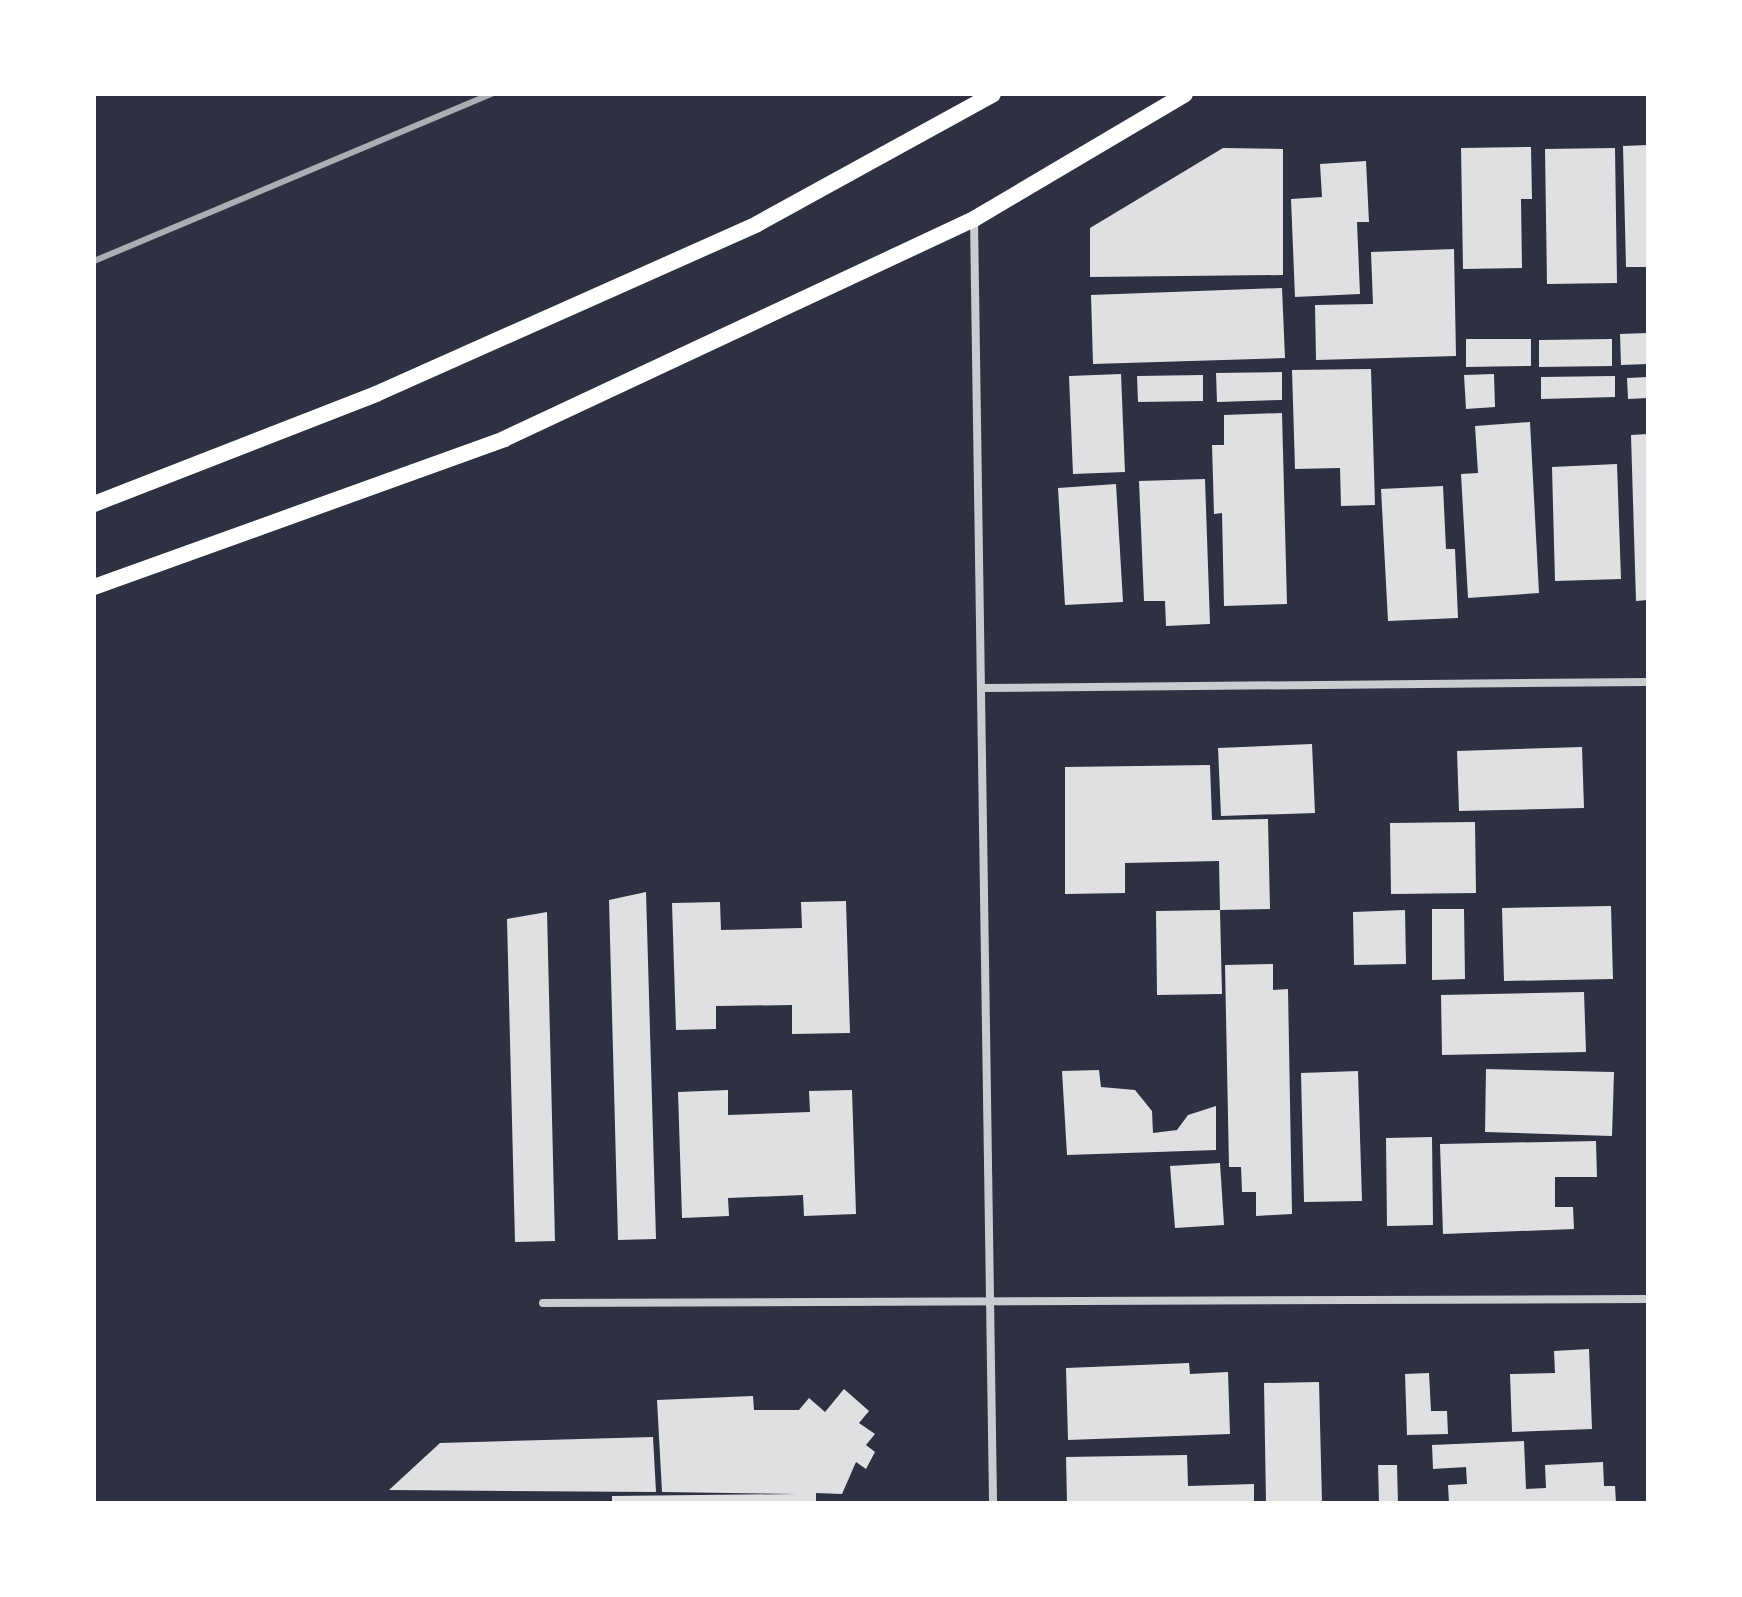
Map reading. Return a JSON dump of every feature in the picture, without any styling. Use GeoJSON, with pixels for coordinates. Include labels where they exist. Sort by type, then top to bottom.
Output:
{"type":"FeatureCollection","features":[{"type":"Feature","properties":{"kind":"main road"},"geometry":{"type":"LineString","coordinates":[[94,504],[376,394],[757,224],[993,94]]}},
{"type":"Feature","properties":{"kind":"main road"},"geometry":{"type":"LineString","coordinates":[[94,587],[504,439],[974,219],[1185,94]]}},
{"type":"Feature","properties":{"kind":"street"},"geometry":{"type":"LineString","coordinates":[[974,219],[993,1305],[993,1503]]}},
{"type":"Feature","properties":{"kind":"street"},"geometry":{"type":"LineString","coordinates":[[982,688],[1648,682]]}},
{"type":"Feature","properties":{"kind":"street"},"geometry":{"type":"LineString","coordinates":[[543,1303],[993,1305],[1648,1299]]}},
{"type":"Feature","properties":{"kind":"building"},"geometry":{"type":"Polygon","coordinates":[[[1648,145],[1648,267],[1626,267],[1623,146],[1648,145]]]}},
{"type":"Feature","properties":{"kind":"building"},"geometry":{"type":"Polygon","coordinates":[[[1531,147],[1532,199],[1521,199],[1522,268],[1463,269],[1461,148],[1531,147]]]}},
{"type":"Feature","properties":{"kind":"building"},"geometry":{"type":"Polygon","coordinates":[[[1223,148],[1283,149],[1283,275],[1090,277],[1090,228],[1223,148]]]}},
{"type":"Feature","properties":{"kind":"building"},"geometry":{"type":"Polygon","coordinates":[[[1615,148],[1617,283],[1547,284],[1545,149],[1615,148]]]}},
{"type":"Feature","properties":{"kind":"building"},"geometry":{"type":"Polygon","coordinates":[[[1366,161],[1369,222],[1357,222],[1360,294],[1295,297],[1291,199],[1322,197],[1320,164],[1366,161]]]}},
{"type":"Feature","properties":{"kind":"building"},"geometry":{"type":"Polygon","coordinates":[[[1454,249],[1456,356],[1316,360],[1315,305],[1373,304],[1371,252],[1454,249]]]}},
{"type":"Feature","properties":{"kind":"building"},"geometry":{"type":"Polygon","coordinates":[[[1282,288],[1285,358],[1093,364],[1091,295],[1282,288]]]}},
{"type":"Feature","properties":{"kind":"building"},"geometry":{"type":"Polygon","coordinates":[[[1648,333],[1648,364],[1621,365],[1620,334],[1648,333]]]}},
{"type":"Feature","properties":{"kind":"building"},"geometry":{"type":"Polygon","coordinates":[[[1466,339],[1531,339],[1531,366],[1466,367],[1466,339]]]}},
{"type":"Feature","properties":{"kind":"building"},"geometry":{"type":"Polygon","coordinates":[[[1612,339],[1612,366],[1539,367],[1539,340],[1612,339]]]}},
{"type":"Feature","properties":{"kind":"building"},"geometry":{"type":"Polygon","coordinates":[[[1371,369],[1375,505],[1341,506],[1340,468],[1295,469],[1292,370],[1371,369]]]}},
{"type":"Feature","properties":{"kind":"building"},"geometry":{"type":"Polygon","coordinates":[[[1282,372],[1282,400],[1217,402],[1216,373],[1282,372]]]}},
{"type":"Feature","properties":{"kind":"building"},"geometry":{"type":"Polygon","coordinates":[[[1121,374],[1125,472],[1073,474],[1069,376],[1121,374]]]}},
{"type":"Feature","properties":{"kind":"building"},"geometry":{"type":"Polygon","coordinates":[[[1494,374],[1495,407],[1466,409],[1464,375],[1494,374]]]}},
{"type":"Feature","properties":{"kind":"building"},"geometry":{"type":"Polygon","coordinates":[[[1203,375],[1203,401],[1138,402],[1137,376],[1203,375]]]}},
{"type":"Feature","properties":{"kind":"building"},"geometry":{"type":"Polygon","coordinates":[[[1615,376],[1615,397],[1541,399],[1541,377],[1615,376]]]}},
{"type":"Feature","properties":{"kind":"building"},"geometry":{"type":"Polygon","coordinates":[[[1648,377],[1648,398],[1628,399],[1627,378],[1648,377]]]}},
{"type":"Feature","properties":{"kind":"building"},"geometry":{"type":"Polygon","coordinates":[[[1282,413],[1287,604],[1224,606],[1222,513],[1214,514],[1212,445],[1224,445],[1224,415],[1282,413]]]}},
{"type":"Feature","properties":{"kind":"building"},"geometry":{"type":"Polygon","coordinates":[[[1530,422],[1539,593],[1468,598],[1461,474],[1478,473],[1475,426],[1530,422]]]}},
{"type":"Feature","properties":{"kind":"building"},"geometry":{"type":"Polygon","coordinates":[[[1648,434],[1648,600],[1636,601],[1631,435],[1648,434]]]}},
{"type":"Feature","properties":{"kind":"building"},"geometry":{"type":"Polygon","coordinates":[[[1617,464],[1621,579],[1555,581],[1552,467],[1617,464]]]}},
{"type":"Feature","properties":{"kind":"building"},"geometry":{"type":"Polygon","coordinates":[[[1205,479],[1210,624],[1166,626],[1165,601],[1144,601],[1139,481],[1205,479]]]}},
{"type":"Feature","properties":{"kind":"building"},"geometry":{"type":"Polygon","coordinates":[[[1116,484],[1123,602],[1065,605],[1058,488],[1116,484]]]}},
{"type":"Feature","properties":{"kind":"building"},"geometry":{"type":"Polygon","coordinates":[[[1443,486],[1446,549],[1455,549],[1458,618],[1388,621],[1381,489],[1443,486]]]}},
{"type":"Feature","properties":{"kind":"building"},"geometry":{"type":"Polygon","coordinates":[[[1312,744],[1315,813],[1221,816],[1218,748],[1312,744]]]}},
{"type":"Feature","properties":{"kind":"building"},"geometry":{"type":"Polygon","coordinates":[[[1582,747],[1584,808],[1459,811],[1457,751],[1582,747]]]}},
{"type":"Feature","properties":{"kind":"building"},"geometry":{"type":"Polygon","coordinates":[[[1210,765],[1212,820],[1268,819],[1270,909],[1220,910],[1219,861],[1125,863],[1125,893],[1065,894],[1065,767],[1210,765]]]}},
{"type":"Feature","properties":{"kind":"building"},"geometry":{"type":"Polygon","coordinates":[[[1475,822],[1476,893],[1391,894],[1390,823],[1475,822]]]}},
{"type":"Feature","properties":{"kind":"building"},"geometry":{"type":"Polygon","coordinates":[[[646,892],[656,1239],[618,1240],[609,900],[646,892]]]}},
{"type":"Feature","properties":{"kind":"building"},"geometry":{"type":"Polygon","coordinates":[[[846,901],[850,1033],[792,1034],[792,1005],[716,1006],[716,1029],[676,1030],[672,903],[720,902],[721,930],[802,928],[801,902],[846,901]]]}},
{"type":"Feature","properties":{"kind":"building"},"geometry":{"type":"Polygon","coordinates":[[[1611,906],[1613,979],[1504,981],[1502,908],[1611,906]]]}},
{"type":"Feature","properties":{"kind":"building"},"geometry":{"type":"Polygon","coordinates":[[[1432,909],[1464,909],[1465,979],[1432,980],[1432,909]]]}},
{"type":"Feature","properties":{"kind":"building"},"geometry":{"type":"Polygon","coordinates":[[[1220,910],[1222,994],[1157,995],[1156,911],[1220,910]]]}},
{"type":"Feature","properties":{"kind":"building"},"geometry":{"type":"Polygon","coordinates":[[[1405,910],[1406,964],[1354,965],[1353,912],[1405,910]]]}},
{"type":"Feature","properties":{"kind":"building"},"geometry":{"type":"Polygon","coordinates":[[[547,912],[555,1241],[515,1242],[507,919],[547,912]]]}},
{"type":"Feature","properties":{"kind":"building"},"geometry":{"type":"Polygon","coordinates":[[[1273,964],[1273,990],[1288,989],[1292,1214],[1256,1216],[1256,1192],[1242,1192],[1241,1167],[1229,1167],[1225,965],[1273,964]]]}},
{"type":"Feature","properties":{"kind":"building"},"geometry":{"type":"Polygon","coordinates":[[[1584,992],[1586,1052],[1442,1055],[1441,995],[1584,992]]]}},
{"type":"Feature","properties":{"kind":"building"},"geometry":{"type":"Polygon","coordinates":[[[1486,1069],[1614,1072],[1612,1136],[1485,1132],[1486,1069]]]}},
{"type":"Feature","properties":{"kind":"building"},"geometry":{"type":"Polygon","coordinates":[[[1099,1070],[1101,1087],[1135,1090],[1152,1111],[1153,1133],[1177,1130],[1188,1115],[1216,1106],[1216,1150],[1067,1155],[1062,1071],[1099,1070]]]}},
{"type":"Feature","properties":{"kind":"building"},"geometry":{"type":"Polygon","coordinates":[[[1358,1071],[1362,1201],[1304,1202],[1301,1073],[1358,1071]]]}},
{"type":"Feature","properties":{"kind":"building"},"geometry":{"type":"Polygon","coordinates":[[[728,1090],[728,1115],[810,1112],[809,1091],[852,1090],[856,1214],[804,1216],[803,1195],[728,1198],[729,1216],[682,1218],[678,1092],[728,1090]]]}},
{"type":"Feature","properties":{"kind":"building"},"geometry":{"type":"Polygon","coordinates":[[[1432,1137],[1433,1225],[1387,1226],[1386,1138],[1432,1137]]]}},
{"type":"Feature","properties":{"kind":"building"},"geometry":{"type":"Polygon","coordinates":[[[1596,1141],[1597,1177],[1555,1177],[1555,1207],[1573,1207],[1574,1229],[1443,1234],[1440,1144],[1596,1141]]]}},
{"type":"Feature","properties":{"kind":"building"},"geometry":{"type":"Polygon","coordinates":[[[1220,1163],[1224,1225],[1175,1228],[1170,1166],[1220,1163]]]}},
{"type":"Feature","properties":{"kind":"building"},"geometry":{"type":"Polygon","coordinates":[[[1589,1349],[1592,1429],[1512,1432],[1510,1374],[1555,1373],[1554,1351],[1589,1349]]]}},
{"type":"Feature","properties":{"kind":"building"},"geometry":{"type":"Polygon","coordinates":[[[1189,1363],[1190,1374],[1228,1372],[1230,1434],[1068,1440],[1066,1368],[1189,1363]]]}},
{"type":"Feature","properties":{"kind":"building"},"geometry":{"type":"Polygon","coordinates":[[[1429,1373],[1431,1411],[1447,1411],[1448,1434],[1407,1435],[1405,1374],[1429,1373]]]}},
{"type":"Feature","properties":{"kind":"building"},"geometry":{"type":"Polygon","coordinates":[[[1319,1382],[1322,1503],[1266,1503],[1264,1383],[1319,1382]]]}},
{"type":"Feature","properties":{"kind":"building"},"geometry":{"type":"Polygon","coordinates":[[[844,1389],[869,1411],[859,1423],[875,1434],[866,1445],[875,1452],[866,1469],[856,1462],[842,1494],[816,1493],[816,1503],[612,1503],[612,1496],[797,1494],[662,1492],[657,1400],[753,1396],[754,1410],[799,1410],[809,1398],[825,1412],[844,1389]]]}},
{"type":"Feature","properties":{"kind":"building"},"geometry":{"type":"Polygon","coordinates":[[[653,1437],[656,1492],[389,1490],[440,1443],[653,1437]]]}},
{"type":"Feature","properties":{"kind":"building"},"geometry":{"type":"Polygon","coordinates":[[[1524,1441],[1526,1489],[1546,1488],[1545,1465],[1603,1462],[1604,1486],[1615,1486],[1616,1503],[1449,1503],[1448,1485],[1467,1484],[1466,1467],[1433,1469],[1432,1445],[1524,1441]]]}},
{"type":"Feature","properties":{"kind":"building"},"geometry":{"type":"Polygon","coordinates":[[[1187,1455],[1188,1486],[1254,1484],[1254,1503],[1067,1503],[1066,1457],[1187,1455]]]}},
{"type":"Feature","properties":{"kind":"building"},"geometry":{"type":"Polygon","coordinates":[[[1378,1465],[1397,1465],[1398,1503],[1379,1503],[1378,1465]]]}},
{"type":"Feature","properties":{"kind":"railway"},"geometry":{"type":"LineString","coordinates":[[94,261],[492,94]]}}]}
